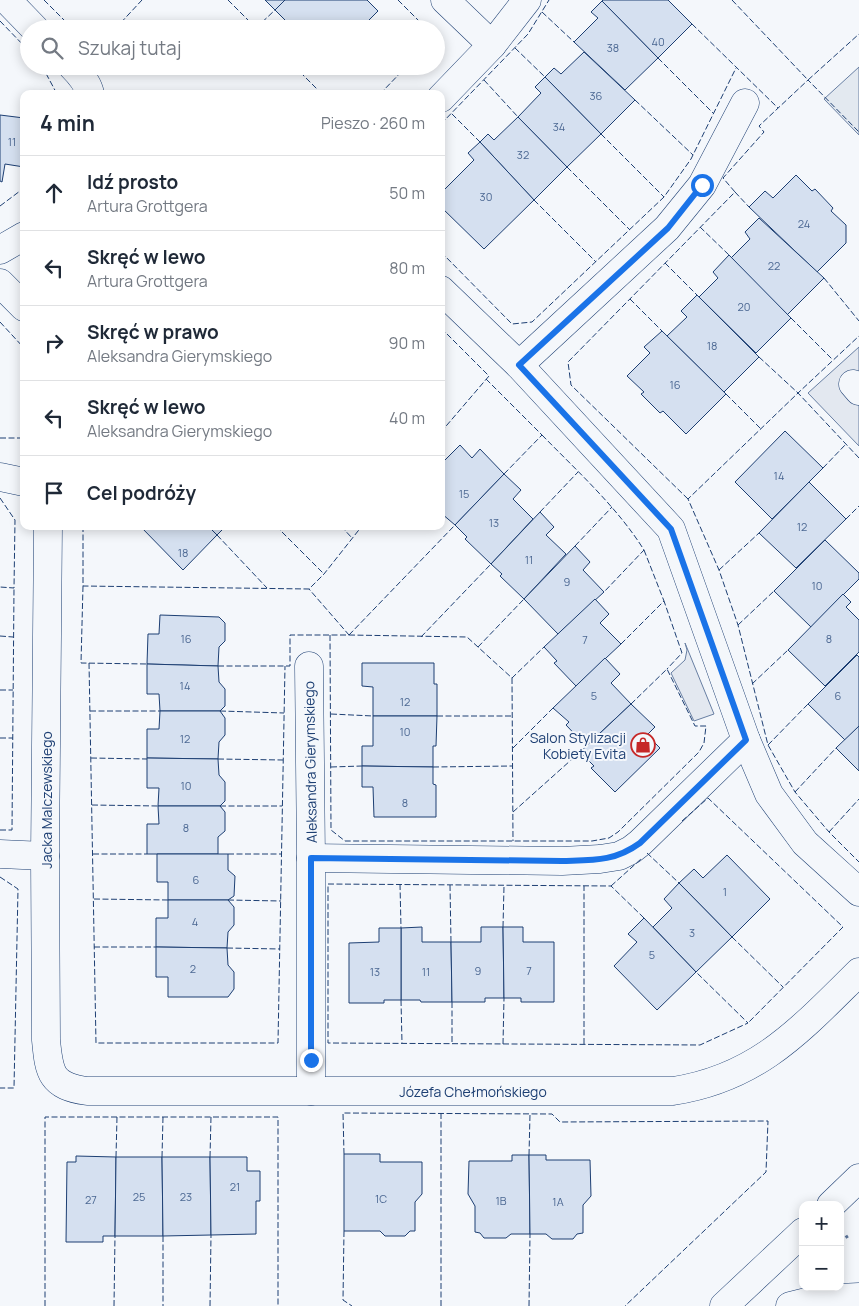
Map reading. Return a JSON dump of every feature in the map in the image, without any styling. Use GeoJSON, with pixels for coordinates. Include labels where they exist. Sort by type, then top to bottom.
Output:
{"type":"FeatureCollection","features":[{"type":"Feature","properties":{"kind":"street"},"geometry":{"type":"LineString","coordinates":[[7,0],[26,20]]}},
{"type":"Feature","properties":{"kind":"street"},"geometry":{"type":"LineString","coordinates":[[445,0],[492,45]]}},
{"type":"Feature","properties":{"kind":"street"},"geometry":{"type":"LineString","coordinates":[[445,94],[492,45],[527,0]]}},
{"type":"Feature","properties":{"kind":"street"},"geometry":{"type":"LineString","coordinates":[[80,75],[89,90]]}},
{"type":"Feature","properties":{"kind":"street"},"geometry":{"type":"LineString","coordinates":[[519,365],[668,228],[702,185],[745,103]]}},
{"type":"Feature","properties":{"kind":"street"},"geometry":{"type":"LineString","coordinates":[[0,250],[20,238]]}},
{"type":"Feature","properties":{"kind":"street"},"geometry":{"type":"LineString","coordinates":[[0,283],[20,303]]}},
{"type":"Feature","properties":{"kind":"street"},"geometry":{"type":"LineString","coordinates":[[445,294],[519,365],[671,529],[746,740],[770,794],[805,843],[859,892]]}},
{"type":"Feature","properties":{"kind":"street"},"geometry":{"type":"LineString","coordinates":[[0,478],[20,481]]}},
{"type":"Feature","properties":{"kind":"street","name":"Jacka Malczewskiego"},"geometry":{"type":"LineString","coordinates":[[48,530],[45,856],[46,1040],[52,1074]]}},
{"type":"Feature","properties":{"kind":"street","name":"Aleksandra Gierymskiego"},"geometry":{"type":"LineString","coordinates":[[309,666],[311,1091]]}},
{"type":"Feature","properties":{"kind":"street","name":"Aleksandra Gierymskiego"},"geometry":{"type":"LineString","coordinates":[[311,858],[562,861],[619,856],[640,843],[746,740]]}},
{"type":"Feature","properties":{"kind":"street"},"geometry":{"type":"LineString","coordinates":[[0,854],[45,856]]}},
{"type":"Feature","properties":{"kind":"street","name":"Józefa Chełmońskiego"},"geometry":{"type":"LineString","coordinates":[[52,1074],[70,1088],[87,1091],[672,1092],[718,1081],[761,1060],[799,1030],[859,972]]}},
{"type":"Feature","properties":{"kind":"street"},"geometry":{"type":"LineString","coordinates":[[835,1201],[859,1178]]}},
{"type":"Feature","properties":{"kind":"street"},"geometry":{"type":"LineString","coordinates":[[727,1306],[799,1236]]}},
{"type":"Feature","properties":{"kind":"street"},"geometry":{"type":"LineString","coordinates":[[790,1306],[818,1299],[859,1297]]}},
{"type":"Feature","properties":{"kind":"shaded area"},"geometry":{"type":"Polygon","coordinates":[[[859,67],[859,135],[824,99],[859,67]]]}},
{"type":"Feature","properties":{"kind":"shaded area"},"geometry":{"type":"Polygon","coordinates":[[[859,347],[859,446],[808,393],[859,347]]]}},
{"type":"Feature","properties":{"kind":"shaded area"},"geometry":{"type":"Polygon","coordinates":[[[685,643],[714,714],[694,721],[671,673],[685,660],[687,650],[685,643]]]}},
{"type":"Feature","properties":{"kind":"building"},"geometry":{"type":"Polygon","coordinates":[[[265,0],[285,0],[275,10],[265,0]]]}},
{"type":"Feature","properties":{"kind":"building"},"geometry":{"type":"Polygon","coordinates":[[[285,0],[367,0],[378,11],[369,20],[285,20],[275,10],[285,0]]]}},
{"type":"Feature","properties":{"kind":"building"},"geometry":{"type":"Polygon","coordinates":[[[603,0],[668,0],[692,24],[658,58],[603,0]]]}},
{"type":"Feature","properties":{"kind":"building"},"geometry":{"type":"Polygon","coordinates":[[[602,1],[658,58],[625,90],[574,42],[598,18],[591,12],[602,1]]]}},
{"type":"Feature","properties":{"kind":"building"},"geometry":{"type":"Polygon","coordinates":[[[584,52],[635,100],[601,134],[545,77],[554,68],[561,74],[584,52]]]}},
{"type":"Feature","properties":{"kind":"building"},"geometry":{"type":"Polygon","coordinates":[[[545,77],[601,134],[567,167],[518,117],[541,93],[535,87],[545,77]]]}},
{"type":"Feature","properties":{"kind":"building"},"geometry":{"type":"Polygon","coordinates":[[[0,115],[20,118],[20,166],[5,164],[2,182],[0,181],[0,115]]]}},
{"type":"Feature","properties":{"kind":"building"},"geometry":{"type":"Polygon","coordinates":[[[518,117],[567,167],[534,200],[480,142],[488,134],[494,140],[518,117]]]}},
{"type":"Feature","properties":{"kind":"building"},"geometry":{"type":"Polygon","coordinates":[[[480,142],[534,200],[484,249],[445,211],[445,189],[474,160],[468,153],[480,142]]]}},
{"type":"Feature","properties":{"kind":"building"},"geometry":{"type":"Polygon","coordinates":[[[796,175],[812,191],[815,189],[833,208],[831,211],[846,225],[846,243],[817,272],[749,207],[765,191],[773,198],[796,175]]]}},
{"type":"Feature","properties":{"kind":"building"},"geometry":{"type":"Polygon","coordinates":[[[759,218],[824,278],[787,315],[731,258],[750,239],[745,232],[759,218]]]}},
{"type":"Feature","properties":{"kind":"building"},"geometry":{"type":"Polygon","coordinates":[[[729,255],[791,318],[756,353],[699,297],[718,278],[713,272],[729,255]]]}},
{"type":"Feature","properties":{"kind":"building"},"geometry":{"type":"Polygon","coordinates":[[[697,295],[759,357],[724,392],[667,336],[687,317],[681,311],[697,295]]]}},
{"type":"Feature","properties":{"kind":"building"},"geometry":{"type":"Polygon","coordinates":[[[662,331],[726,394],[686,434],[663,411],[660,413],[641,394],[644,392],[627,376],[650,353],[644,347],[662,331]]]}},
{"type":"Feature","properties":{"kind":"building"},"geometry":{"type":"Polygon","coordinates":[[[785,431],[823,468],[772,519],[735,482],[785,431]]]}},
{"type":"Feature","properties":{"kind":"building"},"geometry":{"type":"Polygon","coordinates":[[[460,445],[472,458],[480,449],[504,474],[455,525],[445,516],[445,460],[460,445]]]}},
{"type":"Feature","properties":{"kind":"building"},"geometry":{"type":"Polygon","coordinates":[[[504,474],[521,490],[513,499],[533,519],[491,564],[465,539],[467,537],[455,525],[504,474]]]}},
{"type":"Feature","properties":{"kind":"building"},"geometry":{"type":"Polygon","coordinates":[[[809,482],[846,519],[796,568],[759,533],[809,482]]]}},
{"type":"Feature","properties":{"kind":"building"},"geometry":{"type":"Polygon","coordinates":[[[540,512],[554,527],[546,535],[566,554],[524,599],[500,576],[502,574],[491,564],[540,512]]]}},
{"type":"Feature","properties":{"kind":"building"},"geometry":{"type":"Polygon","coordinates":[[[144,530],[212,530],[217,535],[183,570],[144,530]]]}},
{"type":"Feature","properties":{"kind":"building"},"geometry":{"type":"Polygon","coordinates":[[[212,530],[222,530],[217,535],[212,530]]]}},
{"type":"Feature","properties":{"kind":"building"},"geometry":{"type":"Polygon","coordinates":[[[825,540],[859,573],[859,579],[811,627],[774,591],[825,540]]]}},
{"type":"Feature","properties":{"kind":"building"},"geometry":{"type":"Polygon","coordinates":[[[575,546],[590,562],[583,570],[604,592],[558,634],[524,599],[575,546]]]}},
{"type":"Feature","properties":{"kind":"building"},"geometry":{"type":"Polygon","coordinates":[[[843,594],[851,602],[846,607],[859,620],[859,652],[825,686],[788,650],[843,594]]]}},
{"type":"Feature","properties":{"kind":"building"},"geometry":{"type":"Polygon","coordinates":[[[595,599],[609,614],[600,623],[621,644],[576,686],[554,663],[557,661],[544,647],[595,599]]]}},
{"type":"Feature","properties":{"kind":"building"},"geometry":{"type":"Polygon","coordinates":[[[160,615],[219,617],[225,623],[225,641],[219,647],[218,666],[147,664],[148,634],[159,634],[160,615]]]}},
{"type":"Feature","properties":{"kind":"building"},"geometry":{"type":"Polygon","coordinates":[[[857,655],[859,657],[859,726],[845,740],[808,704],[857,655]]]}},
{"type":"Feature","properties":{"kind":"building"},"geometry":{"type":"Polygon","coordinates":[[[605,658],[620,674],[611,683],[631,704],[586,746],[566,725],[569,722],[553,708],[605,658]]]}},
{"type":"Feature","properties":{"kind":"building"},"geometry":{"type":"Polygon","coordinates":[[[362,663],[434,663],[434,684],[437,684],[437,716],[373,716],[373,687],[362,686],[362,663]]]}},
{"type":"Feature","properties":{"kind":"building"},"geometry":{"type":"Polygon","coordinates":[[[147,664],[218,666],[219,682],[225,689],[225,706],[220,711],[160,711],[159,694],[147,694],[147,664]]]}},
{"type":"Feature","properties":{"kind":"building"},"geometry":{"type":"Polygon","coordinates":[[[631,704],[655,727],[647,735],[660,748],[615,792],[591,768],[594,766],[580,752],[631,704]]]}},
{"type":"Feature","properties":{"kind":"building"},"geometry":{"type":"Polygon","coordinates":[[[160,711],[220,711],[225,718],[225,735],[219,742],[218,759],[147,758],[147,729],[159,729],[160,711]]]}},
{"type":"Feature","properties":{"kind":"building"},"geometry":{"type":"Polygon","coordinates":[[[373,716],[437,716],[436,746],[433,746],[433,767],[362,766],[362,746],[373,746],[373,716]]]}},
{"type":"Feature","properties":{"kind":"building"},"geometry":{"type":"Polygon","coordinates":[[[859,726],[859,771],[836,748],[859,726]]]}},
{"type":"Feature","properties":{"kind":"building"},"geometry":{"type":"Polygon","coordinates":[[[147,758],[218,759],[219,775],[225,782],[225,801],[220,806],[158,806],[159,788],[147,788],[147,758]]]}},
{"type":"Feature","properties":{"kind":"building"},"geometry":{"type":"Polygon","coordinates":[[[362,766],[433,767],[433,784],[436,785],[436,817],[374,817],[373,787],[362,787],[362,766]]]}},
{"type":"Feature","properties":{"kind":"building"},"geometry":{"type":"Polygon","coordinates":[[[158,806],[220,806],[225,812],[225,831],[218,837],[218,854],[147,854],[147,824],[159,824],[158,806]]]}},
{"type":"Feature","properties":{"kind":"building"},"geometry":{"type":"Polygon","coordinates":[[[157,854],[228,854],[228,870],[235,876],[234,896],[228,900],[168,900],[168,882],[157,882],[157,854]]]}},
{"type":"Feature","properties":{"kind":"building"},"geometry":{"type":"Polygon","coordinates":[[[727,855],[770,899],[732,937],[679,883],[694,869],[703,878],[727,855]]]}},
{"type":"Feature","properties":{"kind":"building"},"geometry":{"type":"Polygon","coordinates":[[[679,883],[732,937],[696,972],[653,927],[672,908],[664,899],[679,883]]]}},
{"type":"Feature","properties":{"kind":"building"},"geometry":{"type":"Polygon","coordinates":[[[168,900],[228,900],[234,907],[234,925],[228,932],[227,948],[156,947],[156,918],[168,918],[168,900]]]}},
{"type":"Feature","properties":{"kind":"building"},"geometry":{"type":"Polygon","coordinates":[[[644,918],[696,972],[657,1010],[614,966],[637,942],[628,934],[644,918]]]}},
{"type":"Feature","properties":{"kind":"building"},"geometry":{"type":"Polygon","coordinates":[[[422,927],[422,942],[451,942],[452,1002],[401,1000],[401,928],[422,927]]]}},
{"type":"Feature","properties":{"kind":"building"},"geometry":{"type":"Polygon","coordinates":[[[481,927],[503,927],[504,998],[485,998],[485,1002],[452,1002],[451,942],[481,942],[481,927]]]}},
{"type":"Feature","properties":{"kind":"building"},"geometry":{"type":"Polygon","coordinates":[[[503,927],[523,927],[523,942],[554,942],[554,1002],[521,1002],[521,998],[504,998],[503,927]]]}},
{"type":"Feature","properties":{"kind":"building"},"geometry":{"type":"Polygon","coordinates":[[[379,928],[401,928],[401,1000],[384,1000],[384,1003],[349,1003],[349,943],[379,942],[379,928]]]}},
{"type":"Feature","properties":{"kind":"building"},"geometry":{"type":"Polygon","coordinates":[[[156,947],[227,948],[228,965],[234,972],[234,989],[228,997],[168,997],[168,977],[156,977],[156,947]]]}},
{"type":"Feature","properties":{"kind":"building"},"geometry":{"type":"Polygon","coordinates":[[[344,1154],[380,1154],[380,1162],[422,1162],[422,1194],[415,1202],[415,1231],[410,1231],[405,1236],[385,1236],[380,1231],[344,1231],[344,1154]]]}},
{"type":"Feature","properties":{"kind":"building"},"geometry":{"type":"Polygon","coordinates":[[[512,1155],[529,1155],[530,1234],[511,1234],[506,1238],[484,1238],[480,1233],[475,1232],[475,1206],[468,1194],[469,1161],[512,1161],[512,1155]]]}},
{"type":"Feature","properties":{"kind":"building"},"geometry":{"type":"Polygon","coordinates":[[[529,1155],[546,1155],[546,1160],[590,1160],[591,1196],[583,1205],[583,1233],[577,1234],[573,1239],[552,1239],[546,1234],[530,1234],[529,1155]]]}},
{"type":"Feature","properties":{"kind":"building"},"geometry":{"type":"Polygon","coordinates":[[[76,1156],[116,1157],[115,1236],[103,1236],[103,1242],[66,1242],[67,1162],[76,1162],[76,1156]]]}},
{"type":"Feature","properties":{"kind":"building"},"geometry":{"type":"Polygon","coordinates":[[[116,1157],[162,1157],[163,1236],[115,1236],[116,1157]]]}},
{"type":"Feature","properties":{"kind":"building"},"geometry":{"type":"Polygon","coordinates":[[[162,1157],[210,1157],[211,1235],[163,1236],[162,1157]]]}},
{"type":"Feature","properties":{"kind":"building"},"geometry":{"type":"Polygon","coordinates":[[[210,1157],[247,1157],[247,1171],[260,1171],[260,1201],[256,1201],[256,1234],[211,1235],[210,1157]]]}},
{"type":"Feature","properties":{"kind":"fence"},"geometry":{"type":"LineString","coordinates":[[44,0],[64,20]]}},
{"type":"Feature","properties":{"kind":"fence"},"geometry":{"type":"LineString","coordinates":[[123,20],[142,0]]}},
{"type":"Feature","properties":{"kind":"fence"},"geometry":{"type":"LineString","coordinates":[[228,0],[248,20]]}},
{"type":"Feature","properties":{"kind":"fence"},"geometry":{"type":"LineString","coordinates":[[398,0],[418,20]]}},
{"type":"Feature","properties":{"kind":"fence"},"geometry":{"type":"LineString","coordinates":[[445,120],[528,34],[549,0]]}},
{"type":"Feature","properties":{"kind":"fence"},"geometry":{"type":"LineString","coordinates":[[732,0],[808,80],[859,34]]}},
{"type":"Feature","properties":{"kind":"fence"},"geometry":{"type":"LineString","coordinates":[[264,20],[275,10]]}},
{"type":"Feature","properties":{"kind":"fence"},"geometry":{"type":"LineString","coordinates":[[542,12],[574,42]]}},
{"type":"Feature","properties":{"kind":"fence"},"geometry":{"type":"LineString","coordinates":[[0,21],[20,42]]}},
{"type":"Feature","properties":{"kind":"fence"},"geometry":{"type":"LineString","coordinates":[[692,24],[778,108]]}},
{"type":"Feature","properties":{"kind":"fence"},"geometry":{"type":"LineString","coordinates":[[515,48],[545,77]]}},
{"type":"Feature","properties":{"kind":"fence"},"geometry":{"type":"LineString","coordinates":[[658,58],[713,113]]}},
{"type":"Feature","properties":{"kind":"fence"},"geometry":{"type":"LineString","coordinates":[[445,256],[512,324],[532,322],[664,197],[691,159],[736,68]]}},
{"type":"Feature","properties":{"kind":"fence"},"geometry":{"type":"LineString","coordinates":[[47,75],[55,90]]}},
{"type":"Feature","properties":{"kind":"fence"},"geometry":{"type":"LineString","coordinates":[[303,75],[318,90]]}},
{"type":"Feature","properties":{"kind":"fence"},"geometry":{"type":"LineString","coordinates":[[384,90],[398,75]]}},
{"type":"Feature","properties":{"kind":"fence"},"geometry":{"type":"LineString","coordinates":[[484,80],[518,117]]}},
{"type":"Feature","properties":{"kind":"fence"},"geometry":{"type":"LineString","coordinates":[[688,499],[571,385],[568,362],[735,192],[723,178],[764,132],[759,126],[808,80],[859,132]]}},
{"type":"Feature","properties":{"kind":"fence"},"geometry":{"type":"LineString","coordinates":[[635,100],[693,155]]}},
{"type":"Feature","properties":{"kind":"fence"},"geometry":{"type":"LineString","coordinates":[[452,114],[480,142]]}},
{"type":"Feature","properties":{"kind":"fence"},"geometry":{"type":"LineString","coordinates":[[601,134],[664,197]]}},
{"type":"Feature","properties":{"kind":"fence"},"geometry":{"type":"LineString","coordinates":[[567,167],[630,230]]}},
{"type":"Feature","properties":{"kind":"fence"},"geometry":{"type":"LineString","coordinates":[[0,206],[20,191]]}},
{"type":"Feature","properties":{"kind":"fence"},"geometry":{"type":"LineString","coordinates":[[735,192],[749,207]]}},
{"type":"Feature","properties":{"kind":"fence"},"geometry":{"type":"LineString","coordinates":[[534,200],[596,262]]}},
{"type":"Feature","properties":{"kind":"fence"},"geometry":{"type":"LineString","coordinates":[[700,227],[729,255]]}},
{"type":"Feature","properties":{"kind":"fence"},"geometry":{"type":"LineString","coordinates":[[665,263],[697,295]]}},
{"type":"Feature","properties":{"kind":"fence"},"geometry":{"type":"LineString","coordinates":[[824,278],[859,321]]}},
{"type":"Feature","properties":{"kind":"fence"},"geometry":{"type":"LineString","coordinates":[[630,299],[662,331]]}},
{"type":"Feature","properties":{"kind":"fence"},"geometry":{"type":"LineString","coordinates":[[791,318],[833,360]]}},
{"type":"Feature","properties":{"kind":"fence"},"geometry":{"type":"LineString","coordinates":[[0,322],[20,344]]}},
{"type":"Feature","properties":{"kind":"fence"},"geometry":{"type":"LineString","coordinates":[[445,332],[489,376],[445,427]]}},
{"type":"Feature","properties":{"kind":"fence"},"geometry":{"type":"LineString","coordinates":[[759,357],[798,393],[859,336]]}},
{"type":"Feature","properties":{"kind":"fence"},"geometry":{"type":"LineString","coordinates":[[486,379],[542,435],[504,474]]}},
{"type":"Feature","properties":{"kind":"fence"},"geometry":{"type":"LineString","coordinates":[[859,458],[798,393],[688,499],[719,570],[738,625],[768,745],[795,792],[829,832],[859,862]]}},
{"type":"Feature","properties":{"kind":"fence"},"geometry":{"type":"LineString","coordinates":[[726,394],[761,429]]}},
{"type":"Feature","properties":{"kind":"fence"},"geometry":{"type":"LineString","coordinates":[[542,435],[609,504],[644,550],[604,592]]}},
{"type":"Feature","properties":{"kind":"fence"},"geometry":{"type":"LineString","coordinates":[[0,438],[20,438]]}},
{"type":"Feature","properties":{"kind":"fence"},"geometry":{"type":"LineString","coordinates":[[823,468],[846,444]]}},
{"type":"Feature","properties":{"kind":"fence"},"geometry":{"type":"LineString","coordinates":[[540,512],[578,472]]}},
{"type":"Feature","properties":{"kind":"fence"},"geometry":{"type":"LineString","coordinates":[[0,498],[15,520],[14,588],[0,587]]}},
{"type":"Feature","properties":{"kind":"fence"},"geometry":{"type":"LineString","coordinates":[[846,519],[859,506]]}},
{"type":"Feature","properties":{"kind":"fence"},"geometry":{"type":"LineString","coordinates":[[575,546],[612,507]]}},
{"type":"Feature","properties":{"kind":"fence"},"geometry":{"type":"LineString","coordinates":[[349,635],[455,525]]}},
{"type":"Feature","properties":{"kind":"fence"},"geometry":{"type":"LineString","coordinates":[[83,530],[83,586],[309,589],[324,574],[359,530]]}},
{"type":"Feature","properties":{"kind":"fence"},"geometry":{"type":"LineString","coordinates":[[280,530],[324,574]]}},
{"type":"Feature","properties":{"kind":"fence"},"geometry":{"type":"LineString","coordinates":[[345,530],[352,538]]}},
{"type":"Feature","properties":{"kind":"fence"},"geometry":{"type":"LineString","coordinates":[[719,570],[759,533]]}},
{"type":"Feature","properties":{"kind":"fence"},"geometry":{"type":"LineString","coordinates":[[217,535],[267,588]]}},
{"type":"Feature","properties":{"kind":"fence"},"geometry":{"type":"LineString","coordinates":[[644,550],[664,601]]}},
{"type":"Feature","properties":{"kind":"fence"},"geometry":{"type":"LineString","coordinates":[[421,637],[491,564]]}},
{"type":"Feature","properties":{"kind":"fence"},"geometry":{"type":"LineString","coordinates":[[83,586],[81,663],[147,664]]}},
{"type":"Feature","properties":{"kind":"fence"},"geometry":{"type":"LineString","coordinates":[[0,830],[12,830],[14,588]]}},
{"type":"Feature","properties":{"kind":"fence"},"geometry":{"type":"LineString","coordinates":[[218,666],[290,666],[290,635],[349,635],[309,589]]}},
{"type":"Feature","properties":{"kind":"fence"},"geometry":{"type":"LineString","coordinates":[[738,625],[774,591]]}},
{"type":"Feature","properties":{"kind":"fence"},"geometry":{"type":"LineString","coordinates":[[478,647],[524,599]]}},
{"type":"Feature","properties":{"kind":"fence"},"geometry":{"type":"LineString","coordinates":[[621,644],[664,601],[682,653],[667,669]]}},
{"type":"Feature","properties":{"kind":"fence"},"geometry":{"type":"LineString","coordinates":[[330,635],[331,830],[345,841],[592,841],[609,838],[618,832],[699,752],[704,743],[706,726],[695,726],[667,669],[631,704]]}},
{"type":"Feature","properties":{"kind":"fence"},"geometry":{"type":"LineString","coordinates":[[349,635],[467,637],[512,678],[544,647]]}},
{"type":"Feature","properties":{"kind":"fence"},"geometry":{"type":"LineString","coordinates":[[0,636],[13,637]]}},
{"type":"Feature","properties":{"kind":"fence"},"geometry":{"type":"LineString","coordinates":[[752,684],[788,650]]}},
{"type":"Feature","properties":{"kind":"fence"},"geometry":{"type":"LineString","coordinates":[[89,663],[96,1043],[278,1043],[285,666]]}},
{"type":"Feature","properties":{"kind":"fence"},"geometry":{"type":"LineString","coordinates":[[512,678],[513,841]]}},
{"type":"Feature","properties":{"kind":"fence"},"geometry":{"type":"LineString","coordinates":[[0,690],[13,690]]}},
{"type":"Feature","properties":{"kind":"fence"},"geometry":{"type":"LineString","coordinates":[[768,745],[808,704]]}},
{"type":"Feature","properties":{"kind":"fence"},"geometry":{"type":"LineString","coordinates":[[513,748],[553,708]]}},
{"type":"Feature","properties":{"kind":"fence"},"geometry":{"type":"LineString","coordinates":[[90,711],[160,711]]}},
{"type":"Feature","properties":{"kind":"fence"},"geometry":{"type":"LineString","coordinates":[[220,711],[284,713]]}},
{"type":"Feature","properties":{"kind":"fence"},"geometry":{"type":"LineString","coordinates":[[331,714],[373,716]]}},
{"type":"Feature","properties":{"kind":"fence"},"geometry":{"type":"LineString","coordinates":[[437,716],[512,716]]}},
{"type":"Feature","properties":{"kind":"fence"},"geometry":{"type":"LineString","coordinates":[[0,738],[13,738]]}},
{"type":"Feature","properties":{"kind":"fence"},"geometry":{"type":"LineString","coordinates":[[795,792],[836,748]]}},
{"type":"Feature","properties":{"kind":"fence"},"geometry":{"type":"LineString","coordinates":[[513,812],[580,752]]}},
{"type":"Feature","properties":{"kind":"fence"},"geometry":{"type":"LineString","coordinates":[[91,758],[147,759]]}},
{"type":"Feature","properties":{"kind":"fence"},"geometry":{"type":"LineString","coordinates":[[218,759],[283,760]]}},
{"type":"Feature","properties":{"kind":"fence"},"geometry":{"type":"LineString","coordinates":[[331,767],[362,766]]}},
{"type":"Feature","properties":{"kind":"fence"},"geometry":{"type":"LineString","coordinates":[[433,767],[512,766]]}},
{"type":"Feature","properties":{"kind":"fence"},"geometry":{"type":"LineString","coordinates":[[682,821],[708,798],[843,927],[748,1023]]}},
{"type":"Feature","properties":{"kind":"fence"},"geometry":{"type":"LineString","coordinates":[[829,832],[859,799]]}},
{"type":"Feature","properties":{"kind":"fence"},"geometry":{"type":"LineString","coordinates":[[92,805],[158,806]]}},
{"type":"Feature","properties":{"kind":"fence"},"geometry":{"type":"LineString","coordinates":[[220,806],[282,806]]}},
{"type":"Feature","properties":{"kind":"fence"},"geometry":{"type":"LineString","coordinates":[[647,853],[679,883]]}},
{"type":"Feature","properties":{"kind":"fence"},"geometry":{"type":"LineString","coordinates":[[93,854],[147,854]]}},
{"type":"Feature","properties":{"kind":"fence"},"geometry":{"type":"LineString","coordinates":[[228,854],[281,854]]}},
{"type":"Feature","properties":{"kind":"fence"},"geometry":{"type":"LineString","coordinates":[[611,886],[641,859]]}},
{"type":"Feature","properties":{"kind":"fence"},"geometry":{"type":"LineString","coordinates":[[0,877],[18,889],[14,1088],[0,1088]]}},
{"type":"Feature","properties":{"kind":"fence"},"geometry":{"type":"LineString","coordinates":[[644,918],[611,886],[328,884],[328,1043],[700,1045],[748,1023],[696,972]]}},
{"type":"Feature","properties":{"kind":"fence"},"geometry":{"type":"LineString","coordinates":[[400,884],[401,928]]}},
{"type":"Feature","properties":{"kind":"fence"},"geometry":{"type":"LineString","coordinates":[[450,885],[451,942]]}},
{"type":"Feature","properties":{"kind":"fence"},"geometry":{"type":"LineString","coordinates":[[503,927],[504,886]]}},
{"type":"Feature","properties":{"kind":"fence"},"geometry":{"type":"LineString","coordinates":[[584,886],[584,1044]]}},
{"type":"Feature","properties":{"kind":"fence"},"geometry":{"type":"LineString","coordinates":[[94,899],[168,900]]}},
{"type":"Feature","properties":{"kind":"fence"},"geometry":{"type":"LineString","coordinates":[[228,900],[281,901]]}},
{"type":"Feature","properties":{"kind":"fence"},"geometry":{"type":"LineString","coordinates":[[732,937],[783,987]]}},
{"type":"Feature","properties":{"kind":"fence"},"geometry":{"type":"LineString","coordinates":[[94,947],[156,947]]}},
{"type":"Feature","properties":{"kind":"fence"},"geometry":{"type":"LineString","coordinates":[[227,948],[280,949]]}},
{"type":"Feature","properties":{"kind":"fence"},"geometry":{"type":"LineString","coordinates":[[503,1044],[504,998]]}},
{"type":"Feature","properties":{"kind":"fence"},"geometry":{"type":"LineString","coordinates":[[401,1000],[402,1043]]}},
{"type":"Feature","properties":{"kind":"fence"},"geometry":{"type":"LineString","coordinates":[[452,1002],[452,1044]]}},
{"type":"Feature","properties":{"kind":"fence"},"geometry":{"type":"LineString","coordinates":[[344,1154],[343,1113],[552,1114],[560,1122],[768,1121],[766,1172],[625,1306]]}},
{"type":"Feature","properties":{"kind":"fence"},"geometry":{"type":"LineString","coordinates":[[441,1113],[441,1306]]}},
{"type":"Feature","properties":{"kind":"fence"},"geometry":{"type":"LineString","coordinates":[[529,1155],[530,1114]]}},
{"type":"Feature","properties":{"kind":"fence"},"geometry":{"type":"LineString","coordinates":[[45,1306],[45,1117],[278,1117],[278,1306]]}},
{"type":"Feature","properties":{"kind":"fence"},"geometry":{"type":"LineString","coordinates":[[116,1157],[117,1117]]}},
{"type":"Feature","properties":{"kind":"fence"},"geometry":{"type":"LineString","coordinates":[[162,1157],[163,1117]]}},
{"type":"Feature","properties":{"kind":"fence"},"geometry":{"type":"LineString","coordinates":[[210,1157],[211,1117]]}},
{"type":"Feature","properties":{"kind":"fence"},"geometry":{"type":"LineString","coordinates":[[344,1231],[343,1300],[352,1306]]}},
{"type":"Feature","properties":{"kind":"fence"},"geometry":{"type":"LineString","coordinates":[[529,1306],[530,1234]]}},
{"type":"Feature","properties":{"kind":"fence"},"geometry":{"type":"LineString","coordinates":[[210,1306],[211,1235]]}},
{"type":"Feature","properties":{"kind":"fence"},"geometry":{"type":"LineString","coordinates":[[114,1306],[115,1236]]}},
{"type":"Feature","properties":{"kind":"fence"},"geometry":{"type":"LineString","coordinates":[[163,1236],[163,1306]]}},
{"type":"Feature","properties":{"kind":"place","name":"Salon Stylizacji Kobiety Evita"},"geometry":{"type":"Point","coordinates":[643,745]}},
{"type":"Feature","properties":{"kind":"route"},"geometry":{"type":"LineString","coordinates":[[311,1060],[311,858],[562,861],[619,856],[640,843],[746,740],[671,529],[519,365],[668,228],[702,185]]}}]}
